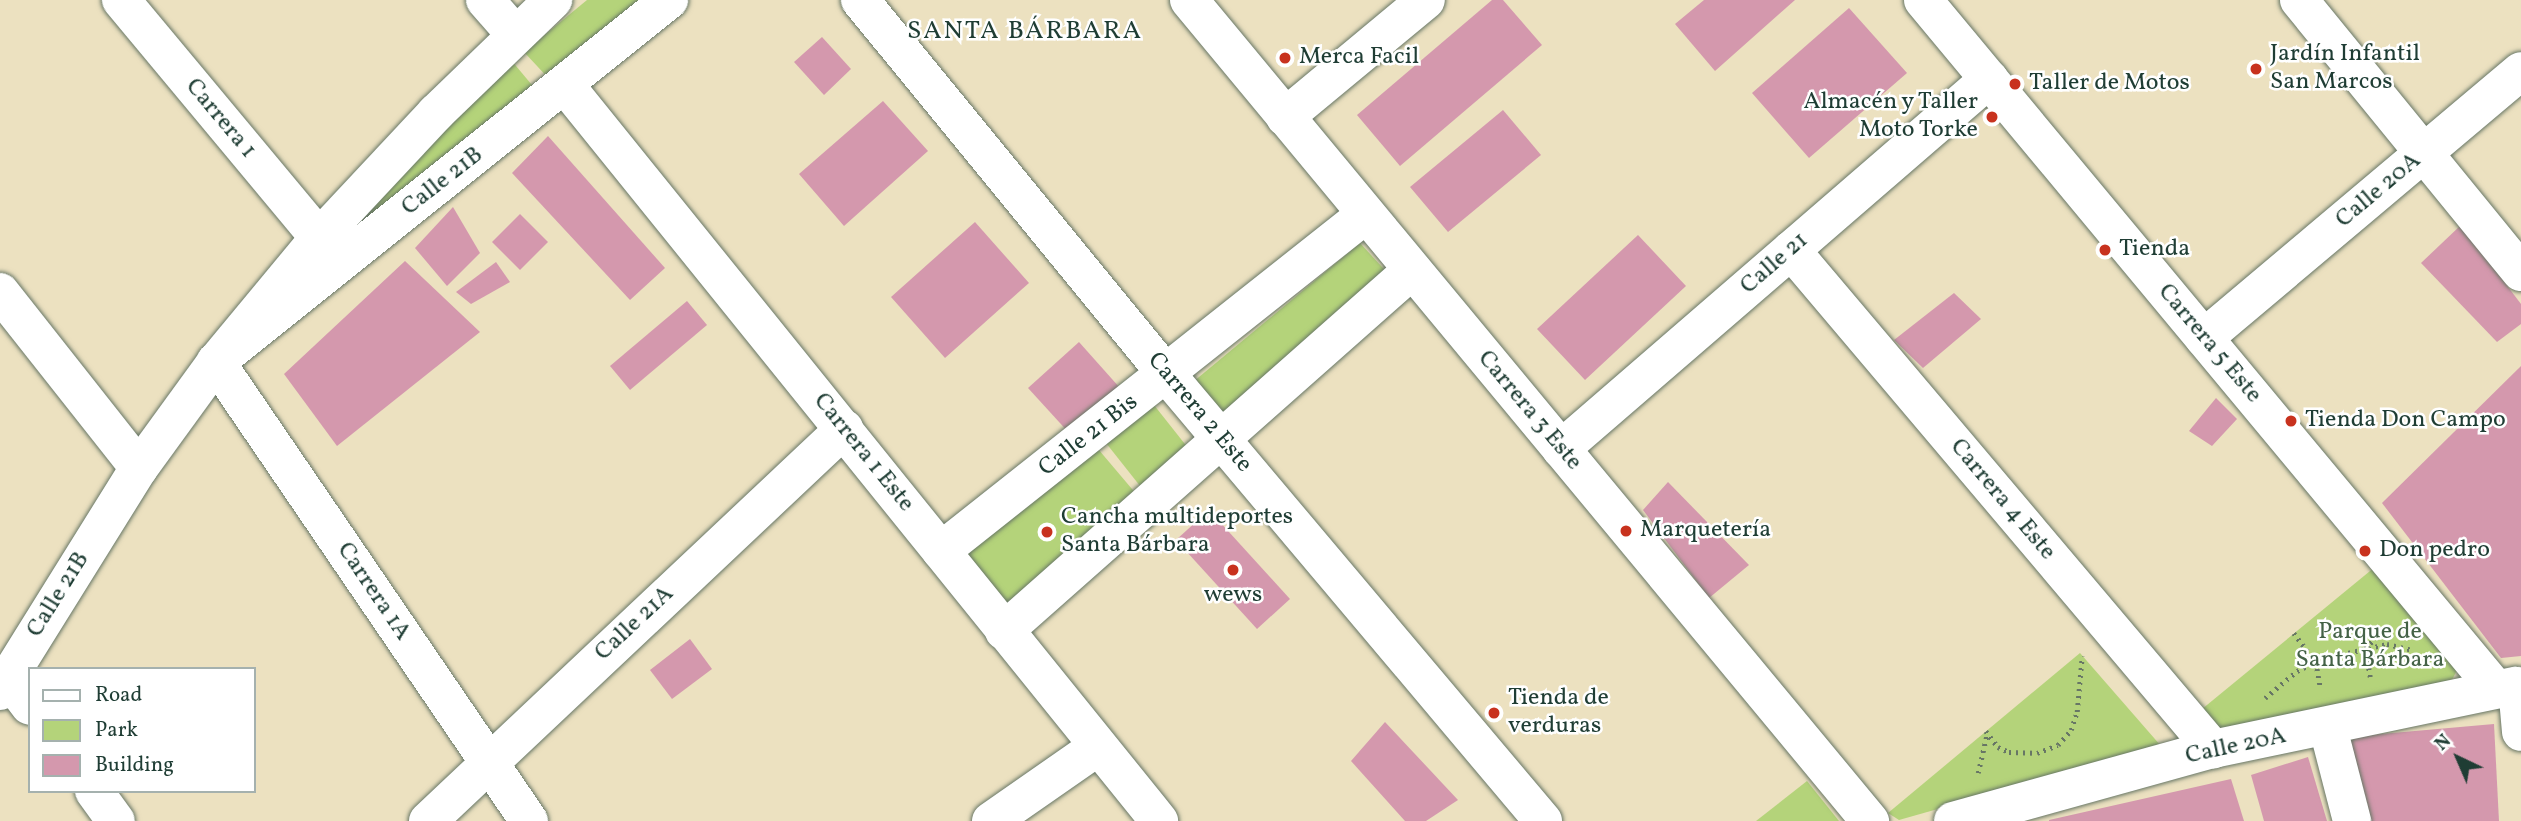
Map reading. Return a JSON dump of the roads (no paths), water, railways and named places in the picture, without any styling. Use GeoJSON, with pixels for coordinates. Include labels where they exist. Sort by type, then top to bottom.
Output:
{"type":"FeatureCollection","features":[{"type":"Feature","properties":{"kind":"street","name":"Carrera 1"},"geometry":{"type":"LineString","coordinates":[[121,0],[319,238]]}},
{"type":"Feature","properties":{"kind":"street"},"geometry":{"type":"LineString","coordinates":[[485,0],[514,33]]}},
{"type":"Feature","properties":{"kind":"street","name":"Calle 21B"},"geometry":{"type":"LineString","coordinates":[[12,691],[139,468],[216,362],[319,238],[514,33],[554,0]]}},
{"type":"Feature","properties":{"kind":"street","name":"Calle 21B"},"geometry":{"type":"LineString","coordinates":[[216,362],[669,0]]}},
{"type":"Feature","properties":{"kind":"street","name":"Carrera 2 Este"},"geometry":{"type":"LineString","coordinates":[[860,0],[1168,376],[1543,821]]}},
{"type":"Feature","properties":{"kind":"street","name":"Carrera 3 Este"},"geometry":{"type":"LineString","coordinates":[[1189,0],[1870,821]]}},
{"type":"Feature","properties":{"kind":"street"},"geometry":{"type":"LineString","coordinates":[[1285,117],[1426,0]]}},
{"type":"Feature","properties":{"kind":"street","name":"Carrera 5 Este"},"geometry":{"type":"LineString","coordinates":[[1923,0],[2204,338],[2511,686]]}},
{"type":"Feature","properties":{"kind":"street"},"geometry":{"type":"LineString","coordinates":[[2298,0],[2521,272]]}},
{"type":"Feature","properties":{"kind":"street","name":"Calle 20A"},"geometry":{"type":"LineString","coordinates":[[2204,338],[2521,72]]}},
{"type":"Feature","properties":{"kind":"street","name":"Calle 21"},"geometry":{"type":"LineString","coordinates":[[1561,449],[1989,79]]}},
{"type":"Feature","properties":{"kind":"street","name":"Carrera 1 Este"},"geometry":{"type":"LineString","coordinates":[[565,85],[845,429],[1096,748],[1159,821]]}},
{"type":"Feature","properties":{"kind":"street","name":"Calle 21 Bis"},"geometry":{"type":"LineString","coordinates":[[941,551],[1168,376],[1366,214]]}},
{"type":"Feature","properties":{"kind":"street","name":"Carrera 4 Este"},"geometry":{"type":"LineString","coordinates":[[1791,250],[2213,749]]}},
{"type":"Feature","properties":{"kind":"street"},"geometry":{"type":"LineString","coordinates":[[1004,631],[1219,437],[1412,270]]}},
{"type":"Feature","properties":{"kind":"street"},"geometry":{"type":"LineString","coordinates":[[0,292],[139,468]]}},
{"type":"Feature","properties":{"kind":"street","name":"Carrera 1A"},"geometry":{"type":"LineString","coordinates":[[216,362],[529,821]]}},
{"type":"Feature","properties":{"kind":"street","name":"Calle 21A"},"geometry":{"type":"LineString","coordinates":[[428,821],[488,760],[845,429]]}},
{"type":"Feature","properties":{"kind":"street"},"geometry":{"type":"LineString","coordinates":[[2511,686],[2521,732]]}},
{"type":"Feature","properties":{"kind":"street","name":"Calle 20A"},"geometry":{"type":"LineString","coordinates":[[1959,820],[2213,749],[2328,728],[2511,686]]}},
{"type":"Feature","properties":{"kind":"street"},"geometry":{"type":"LineString","coordinates":[[2328,728],[2352,821]]}},
{"type":"Feature","properties":{"kind":"street"},"geometry":{"type":"LineString","coordinates":[[991,821],[1096,748]]}},
{"type":"Feature","properties":{"kind":"street"},"geometry":{"type":"LineString","coordinates":[[95,793],[116,821]]}},
{"type":"Feature","properties":{"kind":"place","name":"Merca Facil"},"geometry":{"type":"Point","coordinates":[1285,58]}},
{"type":"Feature","properties":{"kind":"place","name":"Jardín Infantil San Marcos"},"geometry":{"type":"Point","coordinates":[2256,69]}},
{"type":"Feature","properties":{"kind":"place","name":"Taller de Motos"},"geometry":{"type":"Point","coordinates":[2015,84]}},
{"type":"Feature","properties":{"kind":"place","name":"Almacén y Taller Moto Torke"},"geometry":{"type":"Point","coordinates":[1992,117]}},
{"type":"Feature","properties":{"kind":"place","name":"Tienda"},"geometry":{"type":"Point","coordinates":[2105,250]}},
{"type":"Feature","properties":{"kind":"place","name":"Tienda Don Campo"},"geometry":{"type":"Point","coordinates":[2291,421]}},
{"type":"Feature","properties":{"kind":"place","name":"Marquetería"},"geometry":{"type":"Point","coordinates":[1626,531]}},
{"type":"Feature","properties":{"kind":"place","name":"Cancha multideportes Santa Bárbara"},"geometry":{"type":"Point","coordinates":[1047,532]}},
{"type":"Feature","properties":{"kind":"place","name":"Don pedro"},"geometry":{"type":"Point","coordinates":[2365,551]}},
{"type":"Feature","properties":{"kind":"place","name":"wews"},"geometry":{"type":"Point","coordinates":[1233,570]}},
{"type":"Feature","properties":{"kind":"place","name":"Tienda de verduras"},"geometry":{"type":"Point","coordinates":[1494,713]}},
{"type":"Feature","properties":{"kind":"district","name":"SANTA BÁRBARA"},"geometry":{"type":"Point","coordinates":[1025,32]}},
{"type":"Feature","properties":{"kind":"park label","name":"Parque de Santa Bárbara"},"geometry":{"type":"Point","coordinates":[2370,647]}}]}
